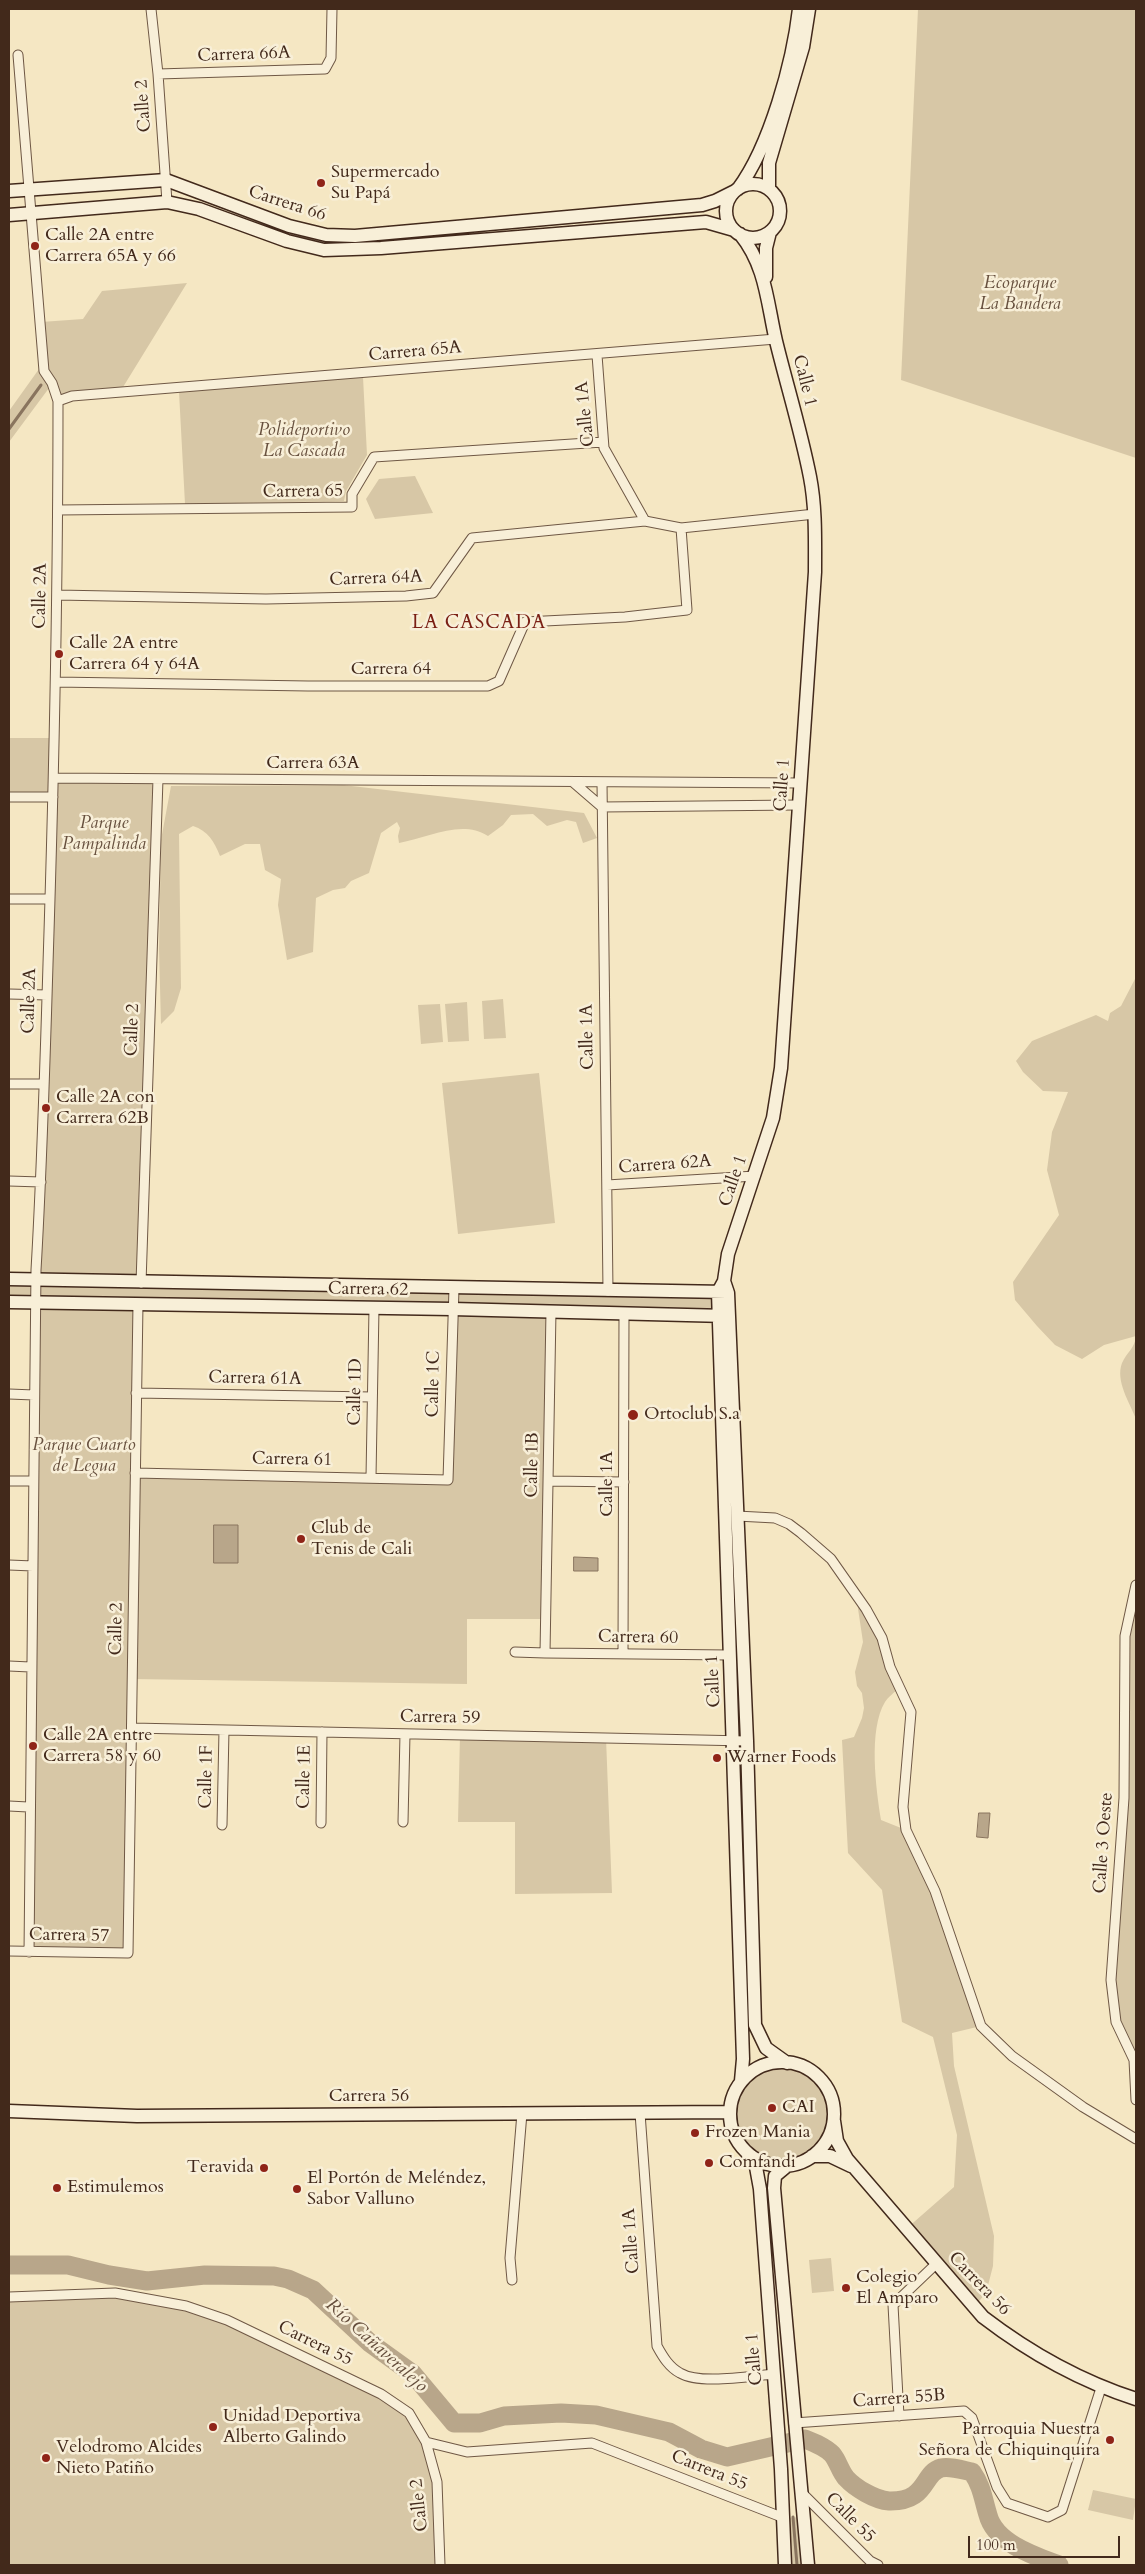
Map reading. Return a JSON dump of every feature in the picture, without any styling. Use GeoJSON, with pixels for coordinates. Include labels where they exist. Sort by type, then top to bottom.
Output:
{"type":"FeatureCollection","features":[{"type":"Feature","properties":{"kind":"main road"},"geometry":{"type":"LineString","coordinates":[[736,190],[754,184],[769,189],[777,198],[780,210],[778,222],[770,232],[753,238],[737,232],[728,219],[726,211],[729,198],[753,165],[766,134],[783,82],[798,9]]}},
{"type":"Feature","properties":{"kind":"main road"},"geometry":{"type":"LineString","coordinates":[[769,189],[769,164],[803,47],[809,9]]}},
{"type":"Feature","properties":{"kind":"main road","name":"Carrera 66"},"geometry":{"type":"LineString","coordinates":[[9,191],[166,180],[289,226],[326,235],[355,236],[702,205],[715,201],[736,190]]}},
{"type":"Feature","properties":{"kind":"main road","name":"Carrera 66"},"geometry":{"type":"LineString","coordinates":[[9,215],[167,202],[199,210],[287,241],[324,250],[390,248],[706,222],[737,232]]}},
{"type":"Feature","properties":{"kind":"main road","name":"Calle 1"},"geometry":{"type":"LineString","coordinates":[[737,232],[754,251],[766,288],[776,339],[810,478],[815,514],[815,572],[782,1068],[773,1118],[728,1254],[723,1289],[730,1655],[741,1741],[755,2026],[756,2033],[766,2048],[787,2062]]}},
{"type":"Feature","properties":{"kind":"main road","name":"Calle 1"},"geometry":{"type":"LineString","coordinates":[[766,288],[766,248],[770,232]]}},
{"type":"Feature","properties":{"kind":"main road","name":"Carrera 62"},"geometry":{"type":"LineString","coordinates":[[9,1279],[608,1291],[723,1289]]}},
{"type":"Feature","properties":{"kind":"main road"},"geometry":{"type":"LineString","coordinates":[[261,1285],[261,1306]]}},
{"type":"Feature","properties":{"kind":"main road","name":"Carrera 62"},"geometry":{"type":"LineString","coordinates":[[9,1302],[452,1309],[723,1316]]}},
{"type":"Feature","properties":{"kind":"main road","name":"Calle 1"},"geometry":{"type":"LineString","coordinates":[[723,1316],[736,1516],[741,1741],[742,2081]]}},
{"type":"Feature","properties":{"kind":"main road"},"geometry":{"type":"LineString","coordinates":[[787,2062],[810,2070],[824,2084],[832,2101],[834,2120],[827,2140],[812,2156],[788,2166],[768,2165],[747,2153],[734,2137],[729,2112],[733,2096],[742,2081],[762,2066],[787,2062]]}},
{"type":"Feature","properties":{"kind":"main road","name":"Carrera 56"},"geometry":{"type":"LineString","coordinates":[[9,2111],[136,2116],[729,2112]]}},
{"type":"Feature","properties":{"kind":"main road","name":"Carrera 56"},"geometry":{"type":"LineString","coordinates":[[834,2120],[841,2150],[853,2168],[983,2316],[1010,2338],[1049,2363],[1101,2388],[1136,2400]]}},
{"type":"Feature","properties":{"kind":"main road","name":"Calle 1"},"geometry":{"type":"LineString","coordinates":[[747,2153],[758,2175],[783,2493],[785,2565]]}},
{"type":"Feature","properties":{"kind":"main road","name":"Carrera 56"},"geometry":{"type":"LineString","coordinates":[[812,2156],[838,2159],[853,2168]]}},
{"type":"Feature","properties":{"kind":"main road","name":"Calle 1"},"geometry":{"type":"LineString","coordinates":[[788,2166],[775,2176],[774,2188],[794,2427],[808,2565]]}},
{"type":"Feature","properties":{"kind":"main road"},"geometry":{"type":"LineString","coordinates":[[783,2493],[800,2491]]}},
{"type":"Feature","properties":{"kind":"street","name":"Calle 2"},"geometry":{"type":"LineString","coordinates":[[151,9],[158,74],[167,202]]}},
{"type":"Feature","properties":{"kind":"street","name":"Carrera 66A"},"geometry":{"type":"LineString","coordinates":[[158,74],[325,69],[331,58],[332,9]]}},
{"type":"Feature","properties":{"kind":"street","name":"Calle 2A"},"geometry":{"type":"LineString","coordinates":[[18,55],[44,371],[52,383],[58,401],[54,778],[42,1182],[36,1280],[28,1806],[29,1952]]}},
{"type":"Feature","properties":{"kind":"street","name":"Carrera 65A"},"geometry":{"type":"LineString","coordinates":[[58,401],[72,396],[597,355],[776,339]]}},
{"type":"Feature","properties":{"kind":"street","name":"Calle 1A"},"geometry":{"type":"LineString","coordinates":[[597,355],[604,448],[645,521]]}},
{"type":"Feature","properties":{"kind":"street","name":"Carrera 65"},"geometry":{"type":"LineString","coordinates":[[58,510],[352,508],[352,494],[374,457],[603,442]]}},
{"type":"Feature","properties":{"kind":"street","name":"Carrera 64A"},"geometry":{"type":"LineString","coordinates":[[57,595],[266,599],[406,596],[434,593],[472,538],[645,521],[681,528],[815,514]]}},
{"type":"Feature","properties":{"kind":"street","name":"Carrera 64"},"geometry":{"type":"LineString","coordinates":[[56,682],[308,686],[488,686],[499,681],[525,622],[625,618],[686,610],[681,528]]}},
{"type":"Feature","properties":{"kind":"street","name":"Carrera 63A"},"geometry":{"type":"LineString","coordinates":[[54,778],[800,784]]}},
{"type":"Feature","properties":{"kind":"street","name":"Calle 2"},"geometry":{"type":"LineString","coordinates":[[141,1283],[158,779]]}},
{"type":"Feature","properties":{"kind":"street"},"geometry":{"type":"LineString","coordinates":[[573,782],[602,807],[798,805]]}},
{"type":"Feature","properties":{"kind":"street","name":"Calle 1A"},"geometry":{"type":"LineString","coordinates":[[602,782],[608,1291]]}},
{"type":"Feature","properties":{"kind":"street"},"geometry":{"type":"LineString","coordinates":[[9,797],[53,797]]}},
{"type":"Feature","properties":{"kind":"street"},"geometry":{"type":"LineString","coordinates":[[9,899],[50,899]]}},
{"type":"Feature","properties":{"kind":"street"},"geometry":{"type":"LineString","coordinates":[[9,994],[47,995]]}},
{"type":"Feature","properties":{"kind":"street"},"geometry":{"type":"LineString","coordinates":[[9,1084],[44,1084]]}},
{"type":"Feature","properties":{"kind":"street","name":"Carrera 62A"},"geometry":{"type":"LineString","coordinates":[[607,1186],[755,1176]]}},
{"type":"Feature","properties":{"kind":"street"},"geometry":{"type":"LineString","coordinates":[[9,1182],[42,1182]]}},
{"type":"Feature","properties":{"kind":"street","name":"Calle 1C"},"geometry":{"type":"LineString","coordinates":[[448,1480],[454,1288]]}},
{"type":"Feature","properties":{"kind":"street","name":"Calle 2"},"geometry":{"type":"LineString","coordinates":[[128,1953],[138,1304]]}},
{"type":"Feature","properties":{"kind":"street","name":"Calle 1D"},"geometry":{"type":"LineString","coordinates":[[371,1477],[374,1308]]}},
{"type":"Feature","properties":{"kind":"street","name":"Calle 1B"},"geometry":{"type":"LineString","coordinates":[[545,1653],[551,1311]]}},
{"type":"Feature","properties":{"kind":"street","name":"Calle 1A"},"geometry":{"type":"LineString","coordinates":[[623,1654],[624,1313]]}},
{"type":"Feature","properties":{"kind":"street","name":"Carrera 61A"},"geometry":{"type":"LineString","coordinates":[[136,1393],[372,1397]]}},
{"type":"Feature","properties":{"kind":"street"},"geometry":{"type":"LineString","coordinates":[[9,1394],[34,1395]]}},
{"type":"Feature","properties":{"kind":"street","name":"Carrera 61"},"geometry":{"type":"LineString","coordinates":[[135,1473],[448,1480]]}},
{"type":"Feature","properties":{"kind":"street"},"geometry":{"type":"LineString","coordinates":[[9,1481],[33,1481]]}},
{"type":"Feature","properties":{"kind":"street"},"geometry":{"type":"LineString","coordinates":[[549,1481],[624,1482]]}},
{"type":"Feature","properties":{"kind":"street"},"geometry":{"type":"LineString","coordinates":[[736,1516],[776,1518],[789,1524],[801,1533],[830,1559],[866,1609],[882,1638],[890,1668],[911,1712],[903,1808],[906,1830],[935,1891],[982,2026],[1012,2056],[1083,2108],[1136,2139]]}},
{"type":"Feature","properties":{"kind":"street"},"geometry":{"type":"LineString","coordinates":[[9,1565],[33,1566]]}},
{"type":"Feature","properties":{"kind":"street","name":"Calle 3 Oeste"},"geometry":{"type":"LineString","coordinates":[[1136,1586],[1125,1636],[1124,1798],[1111,1980],[1116,2022],[1134,2060],[1136,2100]]}},
{"type":"Feature","properties":{"kind":"street","name":"Carrera 60"},"geometry":{"type":"LineString","coordinates":[[515,1652],[730,1655]]}},
{"type":"Feature","properties":{"kind":"street"},"geometry":{"type":"LineString","coordinates":[[9,1666],[30,1667]]}},
{"type":"Feature","properties":{"kind":"street","name":"Carrera 59"},"geometry":{"type":"LineString","coordinates":[[132,1728],[741,1741]]}},
{"type":"Feature","properties":{"kind":"street","name":"Calle 1F"},"geometry":{"type":"LineString","coordinates":[[222,1825],[224,1730]]}},
{"type":"Feature","properties":{"kind":"street","name":"Calle 1E"},"geometry":{"type":"LineString","coordinates":[[321,1823],[322,1732]]}},
{"type":"Feature","properties":{"kind":"street"},"geometry":{"type":"LineString","coordinates":[[403,1822],[405,1734]]}},
{"type":"Feature","properties":{"kind":"street"},"geometry":{"type":"LineString","coordinates":[[9,1806],[28,1806]]}},
{"type":"Feature","properties":{"kind":"street","name":"Carrera 57"},"geometry":{"type":"LineString","coordinates":[[9,1951],[128,1953]]}},
{"type":"Feature","properties":{"kind":"street"},"geometry":{"type":"LineString","coordinates":[[512,2280],[510,2258],[522,2113]]}},
{"type":"Feature","properties":{"kind":"street","name":"Calle 1A"},"geometry":{"type":"LineString","coordinates":[[640,2113],[654,2331],[657,2346],[668,2364],[680,2374],[696,2379],[774,2374]]}},
{"type":"Feature","properties":{"kind":"street"},"geometry":{"type":"LineString","coordinates":[[899,2416],[892,2305],[936,2264]]}},
{"type":"Feature","properties":{"kind":"street","name":"Carrera 55"},"geometry":{"type":"LineString","coordinates":[[9,2297],[115,2293],[186,2306],[228,2320],[380,2394],[409,2413],[426,2442],[467,2452],[592,2443],[784,2518]]}},
{"type":"Feature","properties":{"kind":"street","name":"Carrera 55B"},"geometry":{"type":"LineString","coordinates":[[794,2427],[964,2411],[972,2418],[997,2487],[1007,2503],[1048,2516],[1062,2510],[1101,2388]]}},
{"type":"Feature","properties":{"kind":"street","name":"Calle 2"},"geometry":{"type":"LineString","coordinates":[[426,2442],[437,2482],[440,2565]]}},
{"type":"Feature","properties":{"kind":"street","name":"Calle 55"},"geometry":{"type":"LineString","coordinates":[[800,2491],[842,2530],[870,2561],[878,2565]]}},
{"type":"Feature","properties":{"kind":"green space","name":"Ecoparque La Bandera"},"geometry":{"type":"Polygon","coordinates":[[[918,9],[1136,9],[1136,458],[901,380],[918,9]]]}},
{"type":"Feature","properties":{"kind":"green space"},"geometry":{"type":"Polygon","coordinates":[[[187,283],[120,392],[58,401],[52,384],[9,442],[9,411],[44,362],[41,322],[83,319],[102,291],[187,283]]]}},
{"type":"Feature","properties":{"kind":"green space","name":"Polideportivo La Cascada"},"geometry":{"type":"Polygon","coordinates":[[[363,377],[367,455],[346,491],[344,501],[185,504],[179,392],[363,377]]]}},
{"type":"Feature","properties":{"kind":"green space"},"geometry":{"type":"Polygon","coordinates":[[[415,476],[433,513],[375,519],[366,499],[379,479],[415,476]]]}},
{"type":"Feature","properties":{"kind":"green space"},"geometry":{"type":"Polygon","coordinates":[[[9,738],[54,738],[54,778],[158,779],[141,1283],[718,1292],[718,1316],[551,1311],[545,1619],[467,1619],[467,1684],[132,1679],[128,1953],[29,1952],[36,1303],[9,1302],[9,1279],[36,1280],[53,798],[9,797],[9,738]],[[138,1305],[135,1473],[448,1480],[452,1309],[138,1305]]]}},
{"type":"Feature","properties":{"kind":"green space"},"geometry":{"type":"Polygon","coordinates":[[[343,785],[584,813],[597,838],[583,843],[576,822],[567,820],[547,826],[533,814],[511,815],[503,825],[488,836],[478,831],[456,829],[399,843],[400,828],[397,822],[381,833],[369,873],[351,881],[345,888],[333,890],[316,898],[313,952],[287,960],[278,905],[281,879],[265,870],[260,844],[245,844],[220,856],[210,837],[193,826],[179,834],[181,988],[174,1011],[161,1024],[159,949],[161,840],[171,786],[343,785]]]}},
{"type":"Feature","properties":{"kind":"green space"},"geometry":{"type":"Polygon","coordinates":[[[1136,977],[1136,1336],[1104,1345],[1082,1359],[1055,1345],[1015,1300],[1013,1282],[1059,1215],[1047,1170],[1052,1132],[1068,1092],[1043,1091],[1023,1072],[1016,1061],[1032,1041],[1096,1015],[1108,1021],[1110,1013],[1121,1006],[1136,977]]]}},
{"type":"Feature","properties":{"kind":"green space"},"geometry":{"type":"Polygon","coordinates":[[[503,999],[506,1038],[484,1039],[482,1001],[503,999]]]}},
{"type":"Feature","properties":{"kind":"green space"},"geometry":{"type":"Polygon","coordinates":[[[467,1002],[469,1041],[448,1042],[445,1004],[467,1002]]]}},
{"type":"Feature","properties":{"kind":"green space"},"geometry":{"type":"Polygon","coordinates":[[[440,1004],[443,1042],[421,1044],[418,1005],[440,1004]]]}},
{"type":"Feature","properties":{"kind":"green space"},"geometry":{"type":"Polygon","coordinates":[[[539,1073],[555,1223],[458,1234],[442,1083],[539,1073]]]}},
{"type":"Feature","properties":{"kind":"green space"},"geometry":{"type":"Polygon","coordinates":[[[1136,1336],[1136,1419],[1122,1384],[1120,1370],[1124,1359],[1134,1344],[1136,1336]]]}},
{"type":"Feature","properties":{"kind":"green space"},"geometry":{"type":"Polygon","coordinates":[[[1136,1585],[1136,2093],[1134,2060],[1116,2022],[1111,1980],[1124,1798],[1125,1636],[1136,1585]]]}},
{"type":"Feature","properties":{"kind":"green space"},"geometry":{"type":"Polygon","coordinates":[[[857,1602],[866,1609],[899,1688],[885,1702],[876,1728],[875,1760],[881,1820],[906,1830],[935,1891],[981,2026],[952,2033],[954,2066],[994,2236],[993,2266],[986,2293],[974,2307],[906,2229],[954,2187],[957,2135],[933,2037],[902,2022],[882,1890],[848,1853],[842,1740],[854,1737],[864,1708],[862,1693],[857,1686],[855,1672],[863,1642],[857,1602]]]}},
{"type":"Feature","properties":{"kind":"green space"},"geometry":{"type":"Polygon","coordinates":[[[460,1735],[606,1738],[612,1893],[515,1894],[515,1822],[458,1822],[460,1735]]]}},
{"type":"Feature","properties":{"kind":"green space"},"geometry":{"type":"Polygon","coordinates":[[[782,2062],[802,2066],[819,2077],[830,2094],[834,2114],[830,2134],[819,2151],[802,2162],[782,2166],[762,2162],[745,2151],[734,2134],[730,2114],[734,2094],[745,2077],[762,2066],[782,2062]]]}},
{"type":"Feature","properties":{"kind":"green space"},"geometry":{"type":"Polygon","coordinates":[[[831,2258],[834,2291],[812,2293],[809,2260],[831,2258]]]}},
{"type":"Feature","properties":{"kind":"green space","name":"Unidad Deportiva Alberto Galindo"},"geometry":{"type":"Polygon","coordinates":[[[115,2293],[227,2320],[409,2413],[426,2442],[437,2482],[440,2565],[9,2565],[9,2297],[115,2293]]]}},
{"type":"Feature","properties":{"kind":"green space"},"geometry":{"type":"Polygon","coordinates":[[[1093,2490],[1136,2499],[1133,2520],[1088,2510],[1093,2490]]]}},
{"type":"Feature","properties":{"kind":"green space"},"geometry":{"type":"Polygon","coordinates":[[[803,2517],[808,2565],[785,2565],[784,2518],[803,2517]]]}},
{"type":"Feature","properties":{"kind":"shaded area"},"geometry":{"type":"Polygon","coordinates":[[[214,1525],[238,1525],[238,1563],[214,1563],[214,1525]]]}},
{"type":"Feature","properties":{"kind":"shaded area"},"geometry":{"type":"Polygon","coordinates":[[[574,1557],[598,1558],[598,1571],[574,1571],[574,1557]]]}},
{"type":"Feature","properties":{"kind":"shaded area"},"geometry":{"type":"Polygon","coordinates":[[[979,1813],[990,1813],[988,1838],[977,1837],[979,1813]]]}},
{"type":"Feature","properties":{"kind":"waterway"},"geometry":{"type":"LineString","coordinates":[[9,429],[41,385]]}},
{"type":"Feature","properties":{"kind":"waterway","name":"Río Cañaveralejo"},"geometry":{"type":"LineString","coordinates":[[9,2265],[68,2265],[109,2275],[147,2281],[205,2275],[274,2276],[288,2279],[313,2290],[370,2343],[413,2374],[454,2423],[480,2423],[504,2416],[561,2413],[596,2415],[669,2432],[701,2449],[727,2457],[805,2439],[823,2447],[832,2454],[844,2475],[855,2486],[872,2496],[889,2501],[911,2497],[918,2492],[930,2475],[941,2468],[953,2468],[972,2472],[980,2488],[992,2525],[999,2533],[1007,2541],[1028,2553],[1059,2565]]}},
{"type":"Feature","properties":{"kind":"waterway"},"geometry":{"type":"LineString","coordinates":[[793,2517],[797,2565]]}},
{"type":"Feature","properties":{"kind":"place","name":"Supermercado Su Papá"},"geometry":{"type":"Point","coordinates":[321,183]}},
{"type":"Feature","properties":{"kind":"place","name":"Calle 2A entre Carrera 65A y 66"},"geometry":{"type":"Point","coordinates":[35,246]}},
{"type":"Feature","properties":{"kind":"place","name":"Calle 2A entre Carrera 64 y 64A"},"geometry":{"type":"Point","coordinates":[59,654]}},
{"type":"Feature","properties":{"kind":"place","name":"Calle 2A con Carrera 62B"},"geometry":{"type":"Point","coordinates":[46,1108]}},
{"type":"Feature","properties":{"kind":"place","name":"Ortoclub S.a"},"geometry":{"type":"Point","coordinates":[633,1415]}},
{"type":"Feature","properties":{"kind":"place","name":"Club de Tenis de Cali"},"geometry":{"type":"Point","coordinates":[301,1539]}},
{"type":"Feature","properties":{"kind":"place","name":"Calle 2A entre Carrera 58 y 60"},"geometry":{"type":"Point","coordinates":[33,1746]}},
{"type":"Feature","properties":{"kind":"place","name":"Warner Foods"},"geometry":{"type":"Point","coordinates":[717,1758]}},
{"type":"Feature","properties":{"kind":"place","name":"CAI"},"geometry":{"type":"Point","coordinates":[772,2108]}},
{"type":"Feature","properties":{"kind":"place","name":"Frozen Mania"},"geometry":{"type":"Point","coordinates":[695,2133]}},
{"type":"Feature","properties":{"kind":"place","name":"Comfandi"},"geometry":{"type":"Point","coordinates":[709,2163]}},
{"type":"Feature","properties":{"kind":"place","name":"Teravida"},"geometry":{"type":"Point","coordinates":[264,2168]}},
{"type":"Feature","properties":{"kind":"place","name":"Estimulemos"},"geometry":{"type":"Point","coordinates":[57,2188]}},
{"type":"Feature","properties":{"kind":"place","name":"El Portón de Meléndez, Sabor Valluno"},"geometry":{"type":"Point","coordinates":[297,2189]}},
{"type":"Feature","properties":{"kind":"place","name":"Colegio El Amparo"},"geometry":{"type":"Point","coordinates":[846,2288]}},
{"type":"Feature","properties":{"kind":"place","name":"Unidad Deportiva Alberto Galindo"},"geometry":{"type":"Point","coordinates":[213,2427]}},
{"type":"Feature","properties":{"kind":"place","name":"Parroquia Nuestra Señora de Chiquinquira"},"geometry":{"type":"Point","coordinates":[1110,2440]}},
{"type":"Feature","properties":{"kind":"place","name":"Velodromo Alcides Nieto Patiño"},"geometry":{"type":"Point","coordinates":[46,2458]}},
{"type":"Feature","properties":{"kind":"district","name":"LA CASCADA"},"geometry":{"type":"Point","coordinates":[479,624]}},
{"type":"Feature","properties":{"kind":"park label","name":"Parque Pampalinda"},"geometry":{"type":"Point","coordinates":[104,834]}},
{"type":"Feature","properties":{"kind":"park label","name":"Parque Cuarto de Legua"},"geometry":{"type":"Point","coordinates":[84,1456]}}]}
